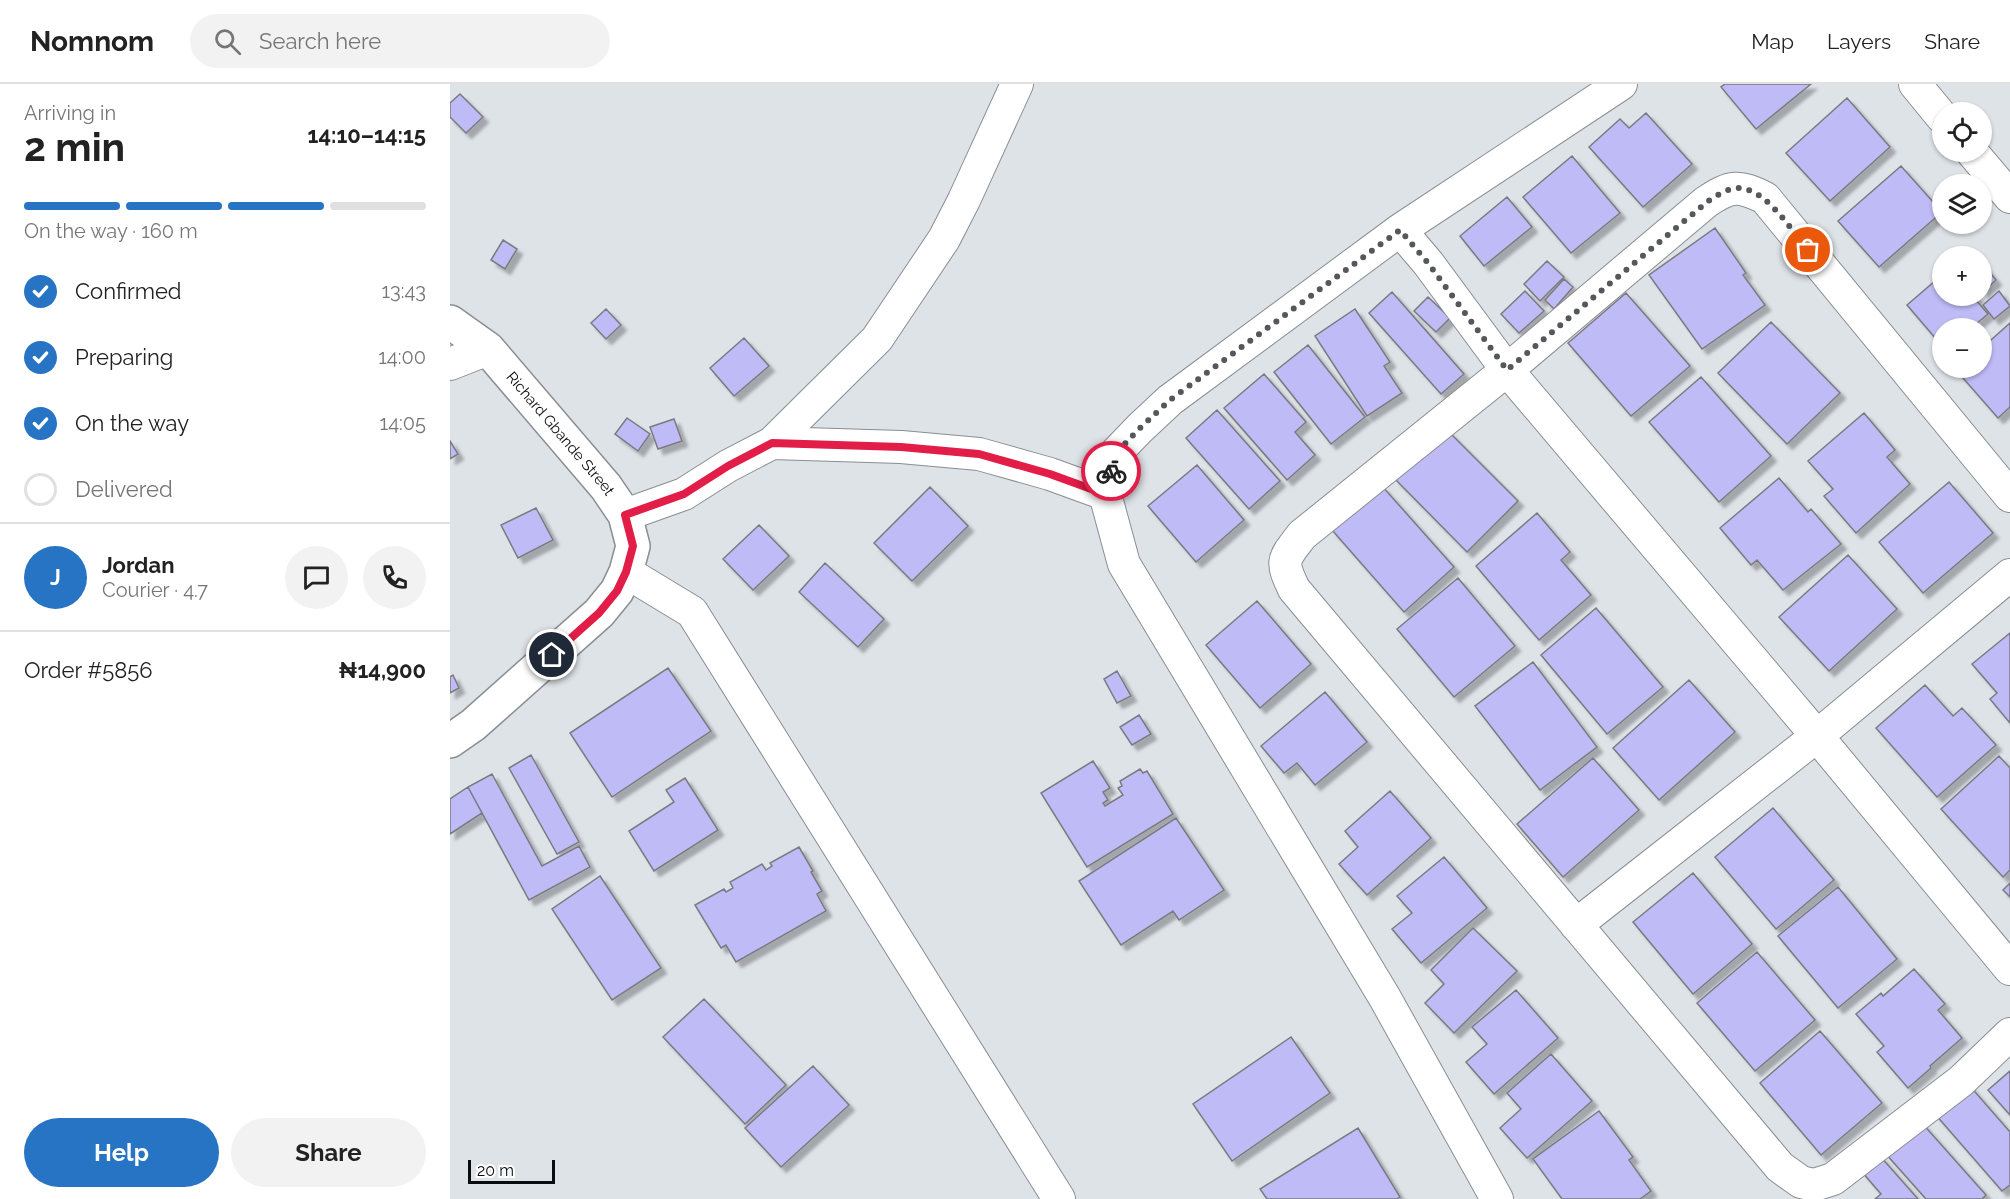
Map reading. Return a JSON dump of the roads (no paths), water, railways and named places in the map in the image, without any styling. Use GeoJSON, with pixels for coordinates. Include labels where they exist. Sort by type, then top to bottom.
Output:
{"type":"FeatureCollection","features":[{"type":"Feature","properties":{"kind":"street"},"geometry":{"type":"LineString","coordinates":[[625,515],[684,494],[728,466],[772,443],[877,339],[944,240],[1017,84]]}},
{"type":"Feature","properties":{"kind":"street"},"geometry":{"type":"LineString","coordinates":[[1497,1199],[1385,998],[1124,564],[1105,494],[1115,454],[1163,406],[1400,230],[1621,84]]}},
{"type":"Feature","properties":{"kind":"street"},"geometry":{"type":"LineString","coordinates":[[1915,84],[1932,105]]}},
{"type":"Feature","properties":{"kind":"street"},"geometry":{"type":"LineString","coordinates":[[1980,162],[2010,197]]}},
{"type":"Feature","properties":{"kind":"street"},"geometry":{"type":"LineString","coordinates":[[2010,496],[1765,198],[1744,188],[1721,192],[1707,202],[1507,370],[1302,535],[1288,554],[1284,568],[1294,589],[1576,925],[1780,1167],[1801,1182],[1814,1185],[1833,1179],[1961,1081],[2010,1034]]}},
{"type":"Feature","properties":{"kind":"street"},"geometry":{"type":"LineString","coordinates":[[1400,230],[1428,263],[1507,370],[1817,736],[2010,969]]}},
{"type":"Feature","properties":{"kind":"street","name":"Richard Gbande Street"},"geometry":{"type":"LineString","coordinates":[[450,322],[488,349],[591,470],[625,515],[633,546],[626,572],[617,591],[599,613],[473,725],[450,741]]}},
{"type":"Feature","properties":{"kind":"street"},"geometry":{"type":"LineString","coordinates":[[450,364],[488,349]]}},
{"type":"Feature","properties":{"kind":"street"},"geometry":{"type":"LineString","coordinates":[[772,443],[901,447],[979,454],[1050,474],[1105,494]]}},
{"type":"Feature","properties":{"kind":"street"},"geometry":{"type":"LineString","coordinates":[[626,572],[692,612],[1059,1199]]}},
{"type":"Feature","properties":{"kind":"street"},"geometry":{"type":"LineString","coordinates":[[1576,925],[1817,736],[2010,575]]}}]}
